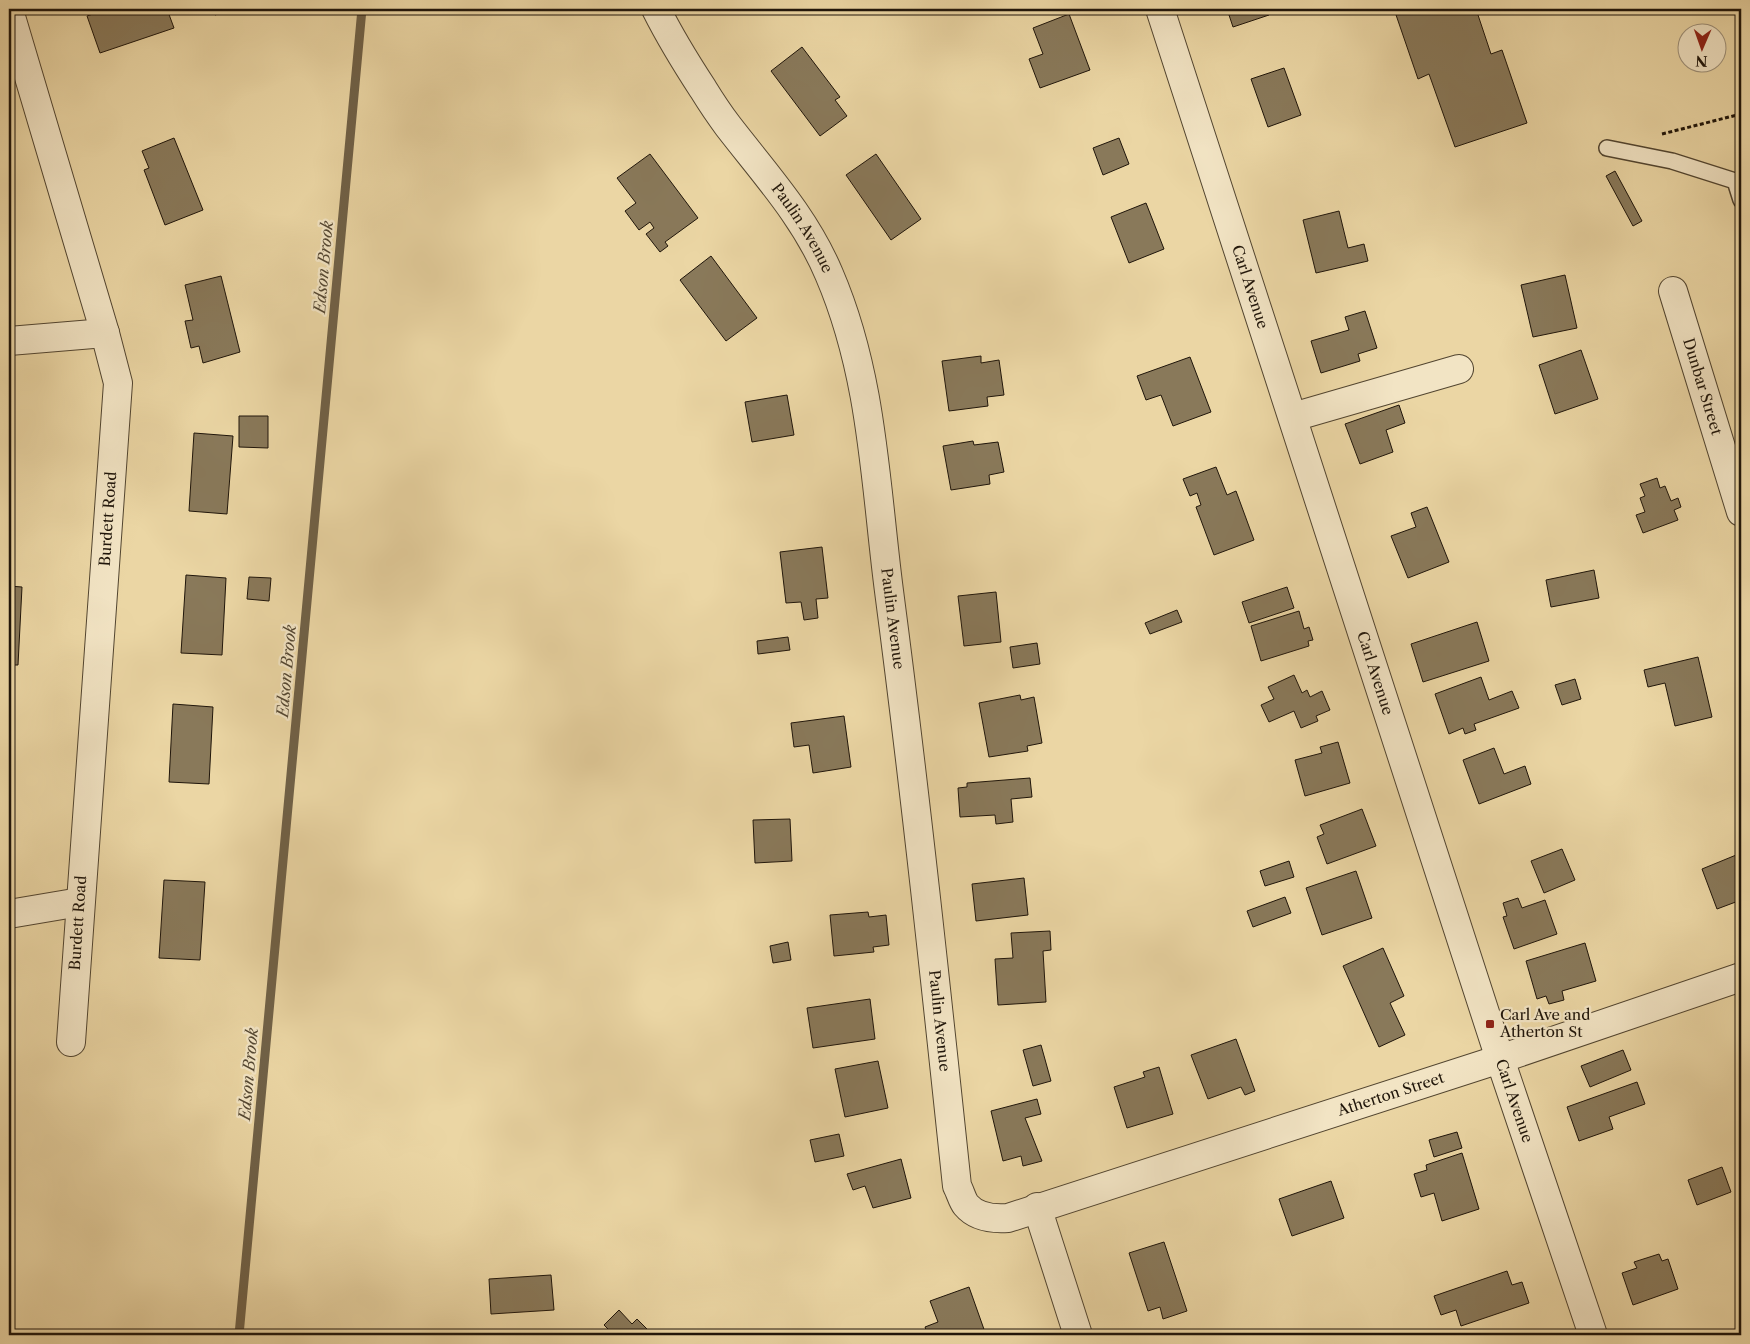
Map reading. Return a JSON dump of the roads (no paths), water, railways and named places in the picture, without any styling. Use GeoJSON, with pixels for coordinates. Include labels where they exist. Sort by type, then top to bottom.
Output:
{"type":"FeatureCollection","features":[{"type":"Feature","properties":{"kind":"street","name":"Paulin Avenue"},"geometry":{"type":"LineString","coordinates":[[656,9],[683,59],[726,124],[794,210],[828,272],[852,335],[867,399],[873,444],[882,534],[904,701],[930,926],[957,1186],[965,1205],[994,1219],[1008,1218],[1037,1208]]}},
{"type":"Feature","properties":{"kind":"street","name":"Carl Avenue"},"geometry":{"type":"LineString","coordinates":[[1160,9],[1500,1059],[1593,1335]]}},
{"type":"Feature","properties":{"kind":"street","name":"Burdett Road"},"geometry":{"type":"LineString","coordinates":[[9,10],[105,333],[118,383],[70,1042]]}},
{"type":"Feature","properties":{"kind":"street","name":"Dunbar Street"},"geometry":{"type":"LineString","coordinates":[[1672,291],[1741,512]]}},
{"type":"Feature","properties":{"kind":"street"},"geometry":{"type":"LineString","coordinates":[[9,341],[105,333]]}},
{"type":"Feature","properties":{"kind":"street"},"geometry":{"type":"LineString","coordinates":[[1293,417],[1459,369]]}},
{"type":"Feature","properties":{"kind":"street"},"geometry":{"type":"LineString","coordinates":[[9,914],[80,902]]}},
{"type":"Feature","properties":{"kind":"street","name":"Atherton Street"},"geometry":{"type":"LineString","coordinates":[[1037,1208],[1500,1059],[1741,977]]}},
{"type":"Feature","properties":{"kind":"street"},"geometry":{"type":"LineString","coordinates":[[1037,1208],[1078,1335]]}},
{"type":"Feature","properties":{"kind":"lane"},"geometry":{"type":"LineString","coordinates":[[1606,148],[1672,161],[1738,180],[1741,200]]}},
{"type":"Feature","properties":{"kind":"waterway","name":"Edson Brook"},"geometry":{"type":"LineString","coordinates":[[239,1335],[362,9]]}},
{"type":"Feature","properties":{"kind":"place","name":"Carl Ave and Atherton St"},"geometry":{"type":"Point","coordinates":[1490,1024]}}]}
